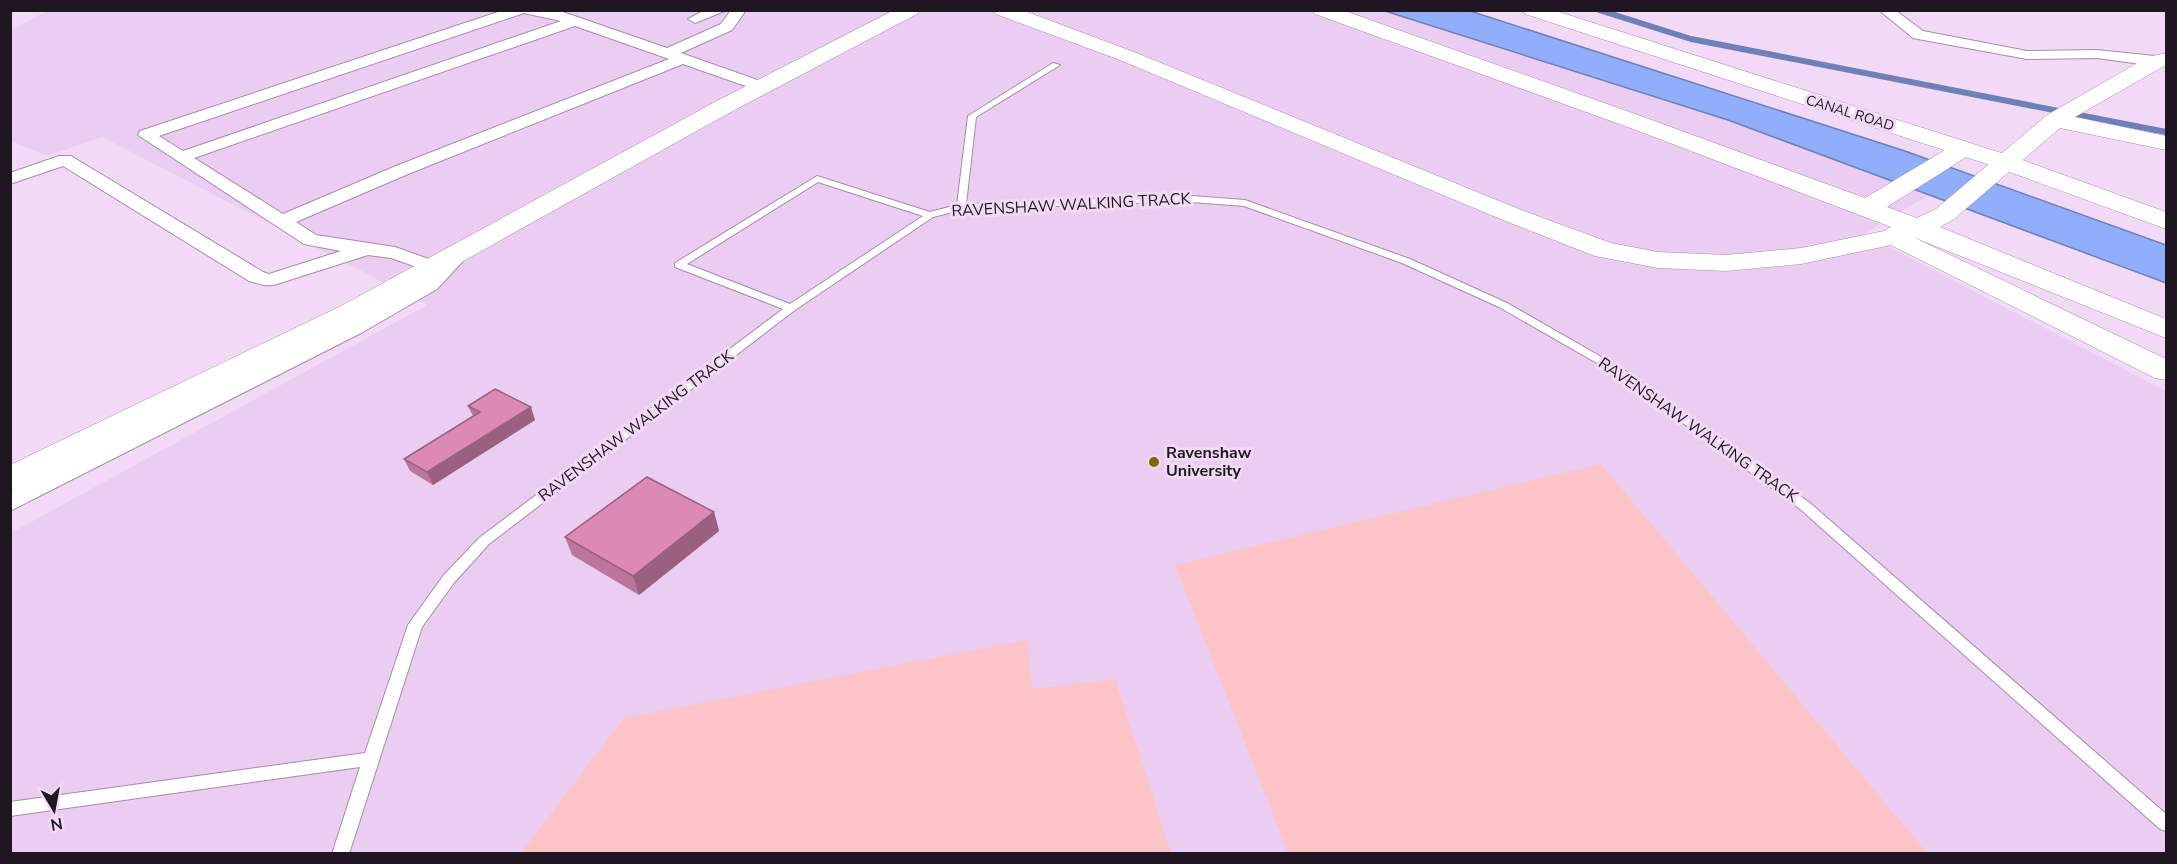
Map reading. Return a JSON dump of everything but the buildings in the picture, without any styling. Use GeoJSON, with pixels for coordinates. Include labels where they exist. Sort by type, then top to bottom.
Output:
{"type":"FeatureCollection","features":[{"type":"Feature","properties":{"kind":"main road"},"geometry":{"type":"LineString","coordinates":[[10,479],[351,312],[763,87],[910,10]]}},
{"type":"Feature","properties":{"kind":"main road"},"geometry":{"type":"LineString","coordinates":[[1003,10],[1127,56],[1512,215],[1605,250],[1658,260],[1726,263],[1801,256],[1905,232],[1945,214],[2064,116],[2161,60]]}},
{"type":"Feature","properties":{"kind":"main road"},"geometry":{"type":"LineString","coordinates":[[1322,10],[1700,145],[1867,208],[1905,232],[2166,371]]}},
{"type":"Feature","properties":{"kind":"main road","name":"CANAL ROAD"},"geometry":{"type":"LineString","coordinates":[[1532,10],[1953,155],[2002,165],[2166,221]]}},
{"type":"Feature","properties":{"kind":"main road"},"geometry":{"type":"LineString","coordinates":[[2064,116],[2166,143]]}},
{"type":"Feature","properties":{"kind":"main road"},"geometry":{"type":"LineString","coordinates":[[1867,208],[1953,155]]}},
{"type":"Feature","properties":{"kind":"main road"},"geometry":{"type":"LineString","coordinates":[[1905,232],[2166,330]]}},
{"type":"Feature","properties":{"kind":"main road"},"geometry":{"type":"LineString","coordinates":[[1905,232],[2166,357]]}},
{"type":"Feature","properties":{"kind":"street"},"geometry":{"type":"LineString","coordinates":[[432,266],[395,253],[311,240],[146,135],[519,10]]}},
{"type":"Feature","properties":{"kind":"street"},"geometry":{"type":"LineString","coordinates":[[528,10],[547,12],[575,21],[763,87]]}},
{"type":"Feature","properties":{"kind":"street"},"geometry":{"type":"LineString","coordinates":[[695,19],[720,10]]}},
{"type":"Feature","properties":{"kind":"street"},"geometry":{"type":"LineString","coordinates":[[282,221],[677,55],[727,27],[739,10]]}},
{"type":"Feature","properties":{"kind":"street"},"geometry":{"type":"LineString","coordinates":[[1886,10],[1918,35],[2027,55],[2097,54],[2161,60]]}},
{"type":"Feature","properties":{"kind":"street"},"geometry":{"type":"LineString","coordinates":[[181,157],[575,21]]}},
{"type":"Feature","properties":{"kind":"street"},"geometry":{"type":"LineString","coordinates":[[10,179],[65,160],[256,277],[263,279],[270,280],[364,249]]}},
{"type":"Feature","properties":{"kind":"street"},"geometry":{"type":"LineString","coordinates":[[10,502],[364,322],[430,285],[464,250]]}},
{"type":"Feature","properties":{"kind":"lane"},"geometry":{"type":"LineString","coordinates":[[962,207],[972,116],[1056,65]]}},
{"type":"Feature","properties":{"kind":"lane"},"geometry":{"type":"LineString","coordinates":[[791,308],[680,265],[816,179],[930,215]]}},
{"type":"Feature","properties":{"kind":"lane","name":"RAVENSHAW WALKING TRACK"},"geometry":{"type":"LineString","coordinates":[[340,854],[415,625],[448,580],[484,540],[791,308],[930,215],[962,207],[1179,198],[1245,203],[1406,261],[1503,305],[1620,372],[1805,506],[2166,824]]}},
{"type":"Feature","properties":{"kind":"lane"},"geometry":{"type":"LineString","coordinates":[[10,809],[370,759]]}},
{"type":"Feature","properties":{"kind":"shaded area","name":"Ravenshaw University"},"geometry":{"type":"Polygon","coordinates":[[[48,10],[1385,11],[1728,120],[1929,195],[1864,234],[2166,391],[2166,853],[11,853],[11,533],[427,305],[102,137],[47,156],[11,141],[10,31],[48,10]]]}},
{"type":"Feature","properties":{"kind":"shaded area"},"geometry":{"type":"Polygon","coordinates":[[[1601,464],[1927,853],[1288,853],[1175,565],[1601,464]]]}},
{"type":"Feature","properties":{"kind":"shaded area"},"geometry":{"type":"Polygon","coordinates":[[[1027,640],[1032,689],[1115,679],[1171,853],[521,853],[624,718],[1027,640]]]}},
{"type":"Feature","properties":{"kind":"water"},"geometry":{"type":"Polygon","coordinates":[[[1385,11],[1470,11],[1905,151],[2166,245],[2166,283],[1728,120],[1385,11]]]}},
{"type":"Feature","properties":{"kind":"waterway"},"geometry":{"type":"LineString","coordinates":[[1599,10],[1691,39],[2166,132]]}},
{"type":"Feature","properties":{"kind":"place","name":"Ravenshaw University"},"geometry":{"type":"Point","coordinates":[1154,462]}}]}
